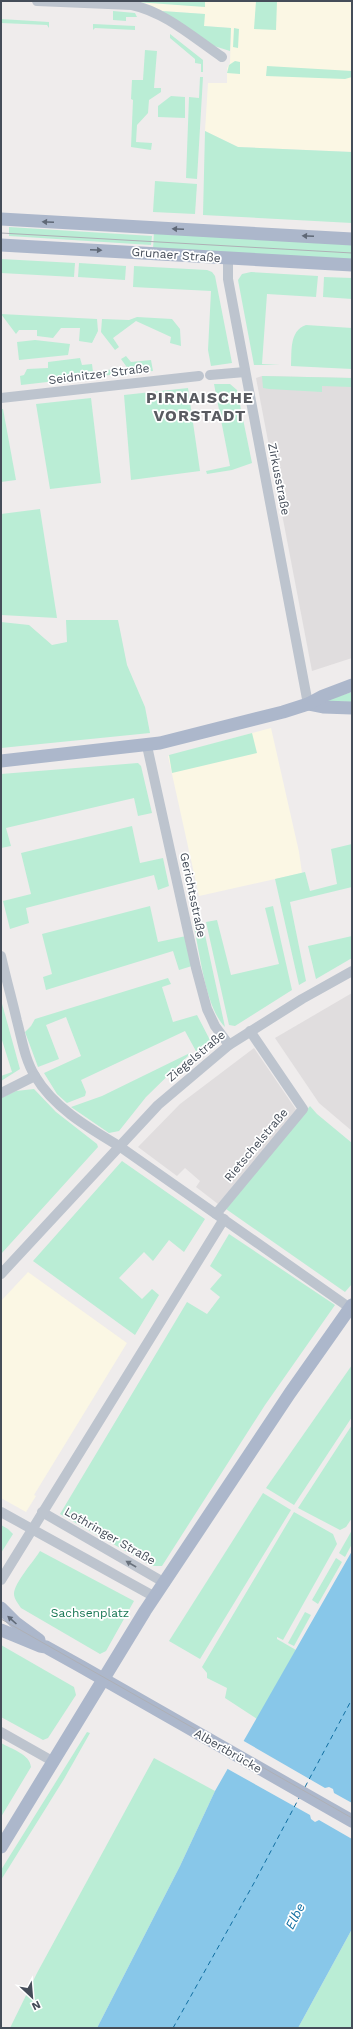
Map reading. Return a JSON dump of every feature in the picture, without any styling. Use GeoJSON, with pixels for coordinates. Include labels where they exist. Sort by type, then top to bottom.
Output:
{"type":"FeatureCollection","features":[{"type":"Feature","properties":{"kind":"main road"},"geometry":{"type":"LineString","coordinates":[[1,219],[352,239]]}},
{"type":"Feature","properties":{"kind":"main road","name":"Grunaer Straße"},"geometry":{"type":"LineString","coordinates":[[1,245],[352,265]]}},
{"type":"Feature","properties":{"kind":"main road"},"geometry":{"type":"LineString","coordinates":[[1,761],[147,746],[254,720],[308,704],[323,696],[352,685]]}},
{"type":"Feature","properties":{"kind":"main road"},"geometry":{"type":"LineString","coordinates":[[308,704],[323,707],[352,708]]}},
{"type":"Feature","properties":{"kind":"main road"},"geometry":{"type":"LineString","coordinates":[[1,1847],[155,1597],[283,1403],[351,1306]]}},
{"type":"Feature","properties":{"kind":"main road"},"geometry":{"type":"LineString","coordinates":[[1,1608],[16,1623],[43,1643],[46,1647]]}},
{"type":"Feature","properties":{"kind":"main road"},"geometry":{"type":"LineString","coordinates":[[1,1630],[46,1647],[104,1680]]}},
{"type":"Feature","properties":{"kind":"main road","name":"Albertbrücke"},"geometry":{"type":"LineString","coordinates":[[104,1680],[352,1821]]}},
{"type":"Feature","properties":{"kind":"street"},"geometry":{"type":"LineString","coordinates":[[37,1],[132,5],[142,8],[166,20],[222,57]]}},
{"type":"Feature","properties":{"kind":"street","name":"Zirkusstraße"},"geometry":{"type":"LineString","coordinates":[[228,258],[228,279],[308,704]]}},
{"type":"Feature","properties":{"kind":"street"},"geometry":{"type":"LineString","coordinates":[[210,375],[245,372]]}},
{"type":"Feature","properties":{"kind":"street","name":"Seidnitzer Straße"},"geometry":{"type":"LineString","coordinates":[[1,398],[199,376]]}},
{"type":"Feature","properties":{"kind":"street","name":"Gerichtsstraße"},"geometry":{"type":"LineString","coordinates":[[147,746],[196,968],[207,1009],[214,1026],[228,1045]]}},
{"type":"Feature","properties":{"kind":"street"},"geometry":{"type":"LineString","coordinates":[[1,956],[25,1055],[35,1076],[64,1109],[88,1127],[119,1146],[351,1306]]}},
{"type":"Feature","properties":{"kind":"street","name":"Ziegelstraße"},"geometry":{"type":"LineString","coordinates":[[1,1274],[158,1105],[228,1045],[352,971]]}},
{"type":"Feature","properties":{"kind":"street","name":"Rietschelstraße"},"geometry":{"type":"LineString","coordinates":[[220,1217],[303,1109],[250,1031]]}},
{"type":"Feature","properties":{"kind":"street"},"geometry":{"type":"LineString","coordinates":[[1,1092],[35,1076]]}},
{"type":"Feature","properties":{"kind":"street"},"geometry":{"type":"LineString","coordinates":[[1,1580],[220,1217]]}},
{"type":"Feature","properties":{"kind":"street"},"geometry":{"type":"LineString","coordinates":[[1,1512],[155,1597]]}},
{"type":"Feature","properties":{"kind":"street","name":"Lothringer Straße"},"geometry":{"type":"LineString","coordinates":[[42,1512],[165,1583]]}},
{"type":"Feature","properties":{"kind":"street"},"geometry":{"type":"LineString","coordinates":[[1,1732],[54,1762]]}},
{"type":"Feature","properties":{"kind":"shaded area"},"geometry":{"type":"Polygon","coordinates":[[[131,1],[352,1],[352,152],[238,147],[205,131],[208,83],[227,83],[227,68],[230,63],[231,28],[204,26],[204,14],[162,11],[145,3],[131,1]]]}},
{"type":"Feature","properties":{"kind":"shaded area"},"geometry":{"type":"Polygon","coordinates":[[[262,376],[352,378],[352,658],[312,671],[256,378],[262,376]]]}},
{"type":"Feature","properties":{"kind":"shaded area"},"geometry":{"type":"Polygon","coordinates":[[[271,728],[299,852],[302,873],[199,896],[168,756],[271,728]]]}},
{"type":"Feature","properties":{"kind":"shaded area"},"geometry":{"type":"Polygon","coordinates":[[[352,993],[352,1131],[319,1103],[275,1038],[352,993]]]}},
{"type":"Feature","properties":{"kind":"shaded area"},"geometry":{"type":"Polygon","coordinates":[[[254,1048],[297,1111],[218,1204],[196,1187],[200,1181],[185,1168],[177,1176],[138,1147],[180,1104],[254,1048]]]}},
{"type":"Feature","properties":{"kind":"shaded area"},"geometry":{"type":"Polygon","coordinates":[[[28,1272],[127,1343],[34,1495],[36,1496],[26,1512],[1,1498],[1,1301],[28,1272]]]}},
{"type":"Feature","properties":{"kind":"green space"},"geometry":{"type":"Polygon","coordinates":[[[205,1],[205,7],[136,2],[205,1]]]}},
{"type":"Feature","properties":{"kind":"green space"},"geometry":{"type":"Polygon","coordinates":[[[256,1],[277,1],[276,30],[254,29],[256,1]]]}},
{"type":"Feature","properties":{"kind":"green space"},"geometry":{"type":"Polygon","coordinates":[[[113,11],[135,13],[137,17],[126,17],[126,21],[113,20],[113,11]]]}},
{"type":"Feature","properties":{"kind":"green space"},"geometry":{"type":"Polygon","coordinates":[[[162,11],[205,14],[204,26],[231,28],[230,51],[214,46],[162,11]]]}},
{"type":"Feature","properties":{"kind":"green space"},"geometry":{"type":"Polygon","coordinates":[[[1,19],[49,22],[49,28],[47,25],[1,23],[1,19]]]}},
{"type":"Feature","properties":{"kind":"green space"},"geometry":{"type":"Polygon","coordinates":[[[93,24],[135,26],[135,30],[95,28],[93,30],[93,24]]]}},
{"type":"Feature","properties":{"kind":"green space"},"geometry":{"type":"Polygon","coordinates":[[[234,28],[239,29],[238,48],[233,47],[234,28]]]}},
{"type":"Feature","properties":{"kind":"green space"},"geometry":{"type":"Polygon","coordinates":[[[170,34],[203,60],[203,72],[201,72],[201,64],[195,63],[195,59],[170,38],[170,34]]]}},
{"type":"Feature","properties":{"kind":"green space"},"geometry":{"type":"Polygon","coordinates":[[[145,50],[157,51],[154,88],[161,88],[161,92],[149,100],[148,113],[137,125],[136,142],[152,143],[151,150],[131,147],[133,100],[131,99],[132,80],[143,80],[145,50]]]}},
{"type":"Feature","properties":{"kind":"green space"},"geometry":{"type":"Polygon","coordinates":[[[235,61],[240,62],[240,74],[227,73],[229,65],[235,61]]]}},
{"type":"Feature","properties":{"kind":"green space"},"geometry":{"type":"Polygon","coordinates":[[[267,66],[352,71],[352,77],[345,79],[266,76],[267,66]]]}},
{"type":"Feature","properties":{"kind":"green space"},"geometry":{"type":"Polygon","coordinates":[[[200,77],[203,77],[197,179],[186,178],[189,97],[199,98],[200,77]]]}},
{"type":"Feature","properties":{"kind":"green space"},"geometry":{"type":"Polygon","coordinates":[[[171,96],[185,97],[185,118],[158,117],[158,106],[171,96]]]}},
{"type":"Feature","properties":{"kind":"green space"},"geometry":{"type":"Polygon","coordinates":[[[205,131],[238,147],[352,152],[352,223],[203,215],[205,131]]]}},
{"type":"Feature","properties":{"kind":"green space"},"geometry":{"type":"Polygon","coordinates":[[[155,181],[197,184],[195,214],[153,212],[155,181]]]}},
{"type":"Feature","properties":{"kind":"green space"},"geometry":{"type":"Polygon","coordinates":[[[9,227],[152,236],[151,245],[9,236],[9,227]]]}},
{"type":"Feature","properties":{"kind":"green space"},"geometry":{"type":"Polygon","coordinates":[[[154,232],[352,244],[352,260],[153,249],[154,232]]]}},
{"type":"Feature","properties":{"kind":"green space"},"geometry":{"type":"Polygon","coordinates":[[[1,259],[75,263],[74,277],[1,273],[1,259]]]}},
{"type":"Feature","properties":{"kind":"green space"},"geometry":{"type":"Polygon","coordinates":[[[79,263],[126,266],[125,280],[78,277],[79,263]]]}},
{"type":"Feature","properties":{"kind":"green space"},"geometry":{"type":"Polygon","coordinates":[[[134,266],[207,270],[212,272],[215,276],[232,363],[211,366],[208,350],[211,291],[133,287],[134,266]]]}},
{"type":"Feature","properties":{"kind":"green space"},"geometry":{"type":"Polygon","coordinates":[[[251,272],[318,276],[316,297],[267,294],[262,364],[280,365],[254,365],[238,280],[242,274],[251,272]]]}},
{"type":"Feature","properties":{"kind":"green space"},"geometry":{"type":"Polygon","coordinates":[[[324,277],[352,278],[352,299],[323,297],[324,277]]]}},
{"type":"Feature","properties":{"kind":"green space"},"geometry":{"type":"Polygon","coordinates":[[[1,314],[97,319],[98,331],[92,343],[79,341],[80,328],[61,328],[53,338],[37,336],[37,330],[19,330],[16,334],[1,314]]]}},
{"type":"Feature","properties":{"kind":"green space"},"geometry":{"type":"Polygon","coordinates":[[[137,317],[172,319],[180,329],[181,346],[170,343],[171,337],[136,321],[113,338],[119,347],[115,350],[101,332],[102,319],[129,320],[137,317]]]}},
{"type":"Feature","properties":{"kind":"green space"},"geometry":{"type":"Polygon","coordinates":[[[306,325],[352,328],[352,369],[291,366],[292,342],[297,332],[306,325]]]}},
{"type":"Feature","properties":{"kind":"green space"},"geometry":{"type":"Polygon","coordinates":[[[35,340],[70,344],[68,355],[19,360],[17,342],[35,340]]]}},
{"type":"Feature","properties":{"kind":"green space"},"geometry":{"type":"Polygon","coordinates":[[[126,356],[131,362],[151,360],[153,371],[131,373],[121,359],[126,356]]]}},
{"type":"Feature","properties":{"kind":"green space"},"geometry":{"type":"Polygon","coordinates":[[[80,358],[82,365],[92,364],[93,372],[122,368],[127,373],[21,385],[20,376],[24,375],[27,369],[48,368],[48,362],[80,358]]]}},
{"type":"Feature","properties":{"kind":"green space"},"geometry":{"type":"Polygon","coordinates":[[[262,376],[352,378],[352,387],[322,386],[322,392],[269,389],[263,388],[262,376]]]}},
{"type":"Feature","properties":{"kind":"green space"},"geometry":{"type":"Polygon","coordinates":[[[214,384],[230,384],[237,390],[252,463],[232,470],[207,474],[206,471],[230,466],[214,384]]]}},
{"type":"Feature","properties":{"kind":"green space"},"geometry":{"type":"Polygon","coordinates":[[[188,388],[200,471],[131,480],[124,395],[188,388]]]}},
{"type":"Feature","properties":{"kind":"green space"},"geometry":{"type":"Polygon","coordinates":[[[91,398],[101,483],[50,489],[36,404],[91,398]]]}},
{"type":"Feature","properties":{"kind":"green space"},"geometry":{"type":"Polygon","coordinates":[[[1,409],[3,409],[16,480],[1,482],[1,409]]]}},
{"type":"Feature","properties":{"kind":"green space"},"geometry":{"type":"Polygon","coordinates":[[[40,509],[57,618],[1,615],[1,514],[40,509]]]}},
{"type":"Feature","properties":{"kind":"green space"},"geometry":{"type":"Polygon","coordinates":[[[66,620],[118,620],[127,665],[145,707],[150,733],[1,748],[1,622],[29,625],[52,645],[67,642],[66,620]]]}},
{"type":"Feature","properties":{"kind":"green space"},"geometry":{"type":"Polygon","coordinates":[[[352,692],[352,702],[324,701],[352,692]]]}},
{"type":"Feature","properties":{"kind":"green space"},"geometry":{"type":"Polygon","coordinates":[[[252,733],[257,753],[172,773],[169,755],[252,733]]]}},
{"type":"Feature","properties":{"kind":"green space"},"geometry":{"type":"Polygon","coordinates":[[[138,763],[141,766],[152,813],[138,816],[134,798],[6,828],[11,846],[1,848],[1,774],[138,763]]]}},
{"type":"Feature","properties":{"kind":"green space"},"geometry":{"type":"Polygon","coordinates":[[[132,826],[140,863],[163,858],[169,886],[158,890],[154,875],[26,908],[29,923],[10,929],[3,901],[31,894],[21,853],[132,826]]]}},
{"type":"Feature","properties":{"kind":"green space"},"geometry":{"type":"Polygon","coordinates":[[[352,844],[352,887],[290,902],[306,981],[299,985],[275,879],[305,872],[310,891],[337,884],[331,849],[352,844]]]}},
{"type":"Feature","properties":{"kind":"green space"},"geometry":{"type":"Polygon","coordinates":[[[150,906],[158,942],[186,936],[192,966],[179,970],[173,951],[46,990],[43,977],[52,974],[42,934],[150,906]]]}},
{"type":"Feature","properties":{"kind":"green space"},"geometry":{"type":"Polygon","coordinates":[[[273,906],[292,990],[235,1026],[229,1025],[206,922],[217,920],[231,975],[279,964],[265,908],[273,906]]]}},
{"type":"Feature","properties":{"kind":"green space"},"geometry":{"type":"Polygon","coordinates":[[[202,921],[225,1027],[218,1018],[204,978],[193,923],[202,921]]]}},
{"type":"Feature","properties":{"kind":"green space"},"geometry":{"type":"Polygon","coordinates":[[[352,936],[352,958],[316,979],[308,946],[352,936]]]}},
{"type":"Feature","properties":{"kind":"green space"},"geometry":{"type":"Polygon","coordinates":[[[168,978],[171,984],[162,987],[173,1022],[197,1015],[211,1042],[197,1053],[185,1031],[81,1080],[86,1092],[85,1096],[67,1103],[57,1094],[44,1073],[81,1056],[66,1017],[46,1025],[59,1059],[38,1067],[25,1032],[35,1019],[168,978]]]}},
{"type":"Feature","properties":{"kind":"green space"},"geometry":{"type":"Polygon","coordinates":[[[1,1000],[20,1069],[1,1081],[1,1076],[12,1072],[1,1037],[1,1000]]]}},
{"type":"Feature","properties":{"kind":"green space"},"geometry":{"type":"Polygon","coordinates":[[[192,1052],[146,1097],[119,1131],[109,1133],[71,1107],[102,1096],[192,1052]]]}},
{"type":"Feature","properties":{"kind":"green space"},"geometry":{"type":"Polygon","coordinates":[[[34,1089],[56,1112],[97,1144],[98,1147],[1,1254],[1,1098],[16,1091],[34,1089]]]}},
{"type":"Feature","properties":{"kind":"green space"},"geometry":{"type":"Polygon","coordinates":[[[310,1106],[317,1114],[352,1143],[352,1284],[345,1292],[226,1209],[310,1106]]]}},
{"type":"Feature","properties":{"kind":"green space"},"geometry":{"type":"Polygon","coordinates":[[[122,1161],[205,1219],[184,1252],[169,1240],[153,1261],[144,1252],[119,1278],[142,1299],[152,1289],[159,1295],[135,1335],[33,1261],[122,1161]]]}},
{"type":"Feature","properties":{"kind":"green space"},"geometry":{"type":"Polygon","coordinates":[[[229,1234],[335,1305],[265,1405],[162,1566],[152,1566],[60,1514],[187,1302],[207,1314],[220,1297],[210,1289],[222,1275],[210,1266],[229,1234]]]}},
{"type":"Feature","properties":{"kind":"green space"},"geometry":{"type":"Polygon","coordinates":[[[352,1365],[352,1417],[294,1505],[266,1488],[352,1365]]]}},
{"type":"Feature","properties":{"kind":"green space"},"geometry":{"type":"Polygon","coordinates":[[[352,1425],[352,1518],[346,1527],[340,1530],[298,1508],[352,1425]]]}},
{"type":"Feature","properties":{"kind":"green space"},"geometry":{"type":"Polygon","coordinates":[[[263,1493],[291,1510],[200,1659],[169,1641],[263,1493]]]}},
{"type":"Feature","properties":{"kind":"green space"},"geometry":{"type":"Polygon","coordinates":[[[294,1512],[333,1534],[337,1544],[283,1640],[277,1637],[277,1639],[296,1650],[257,1719],[225,1698],[227,1688],[207,1678],[207,1673],[202,1667],[294,1512]]]}},
{"type":"Feature","properties":{"kind":"green space"},"geometry":{"type":"Polygon","coordinates":[[[1,1525],[13,1534],[1,1553],[1,1525]]]}},
{"type":"Feature","properties":{"kind":"green space"},"geometry":{"type":"Polygon","coordinates":[[[352,1530],[352,1544],[345,1557],[339,1553],[352,1530]]]}},
{"type":"Feature","properties":{"kind":"green space","name":"Sachsenplatz"},"geometry":{"type":"Polygon","coordinates":[[[40,1551],[134,1601],[106,1651],[100,1654],[21,1608],[17,1603],[14,1594],[17,1584],[40,1551]]]}},
{"type":"Feature","properties":{"kind":"green space"},"geometry":{"type":"Polygon","coordinates":[[[336,1558],[342,1562],[318,1604],[312,1600],[336,1558]]]}},
{"type":"Feature","properties":{"kind":"green space"},"geometry":{"type":"Polygon","coordinates":[[[305,1612],[311,1615],[294,1646],[288,1643],[305,1612]]]}},
{"type":"Feature","properties":{"kind":"green space"},"geometry":{"type":"Polygon","coordinates":[[[1,1645],[74,1687],[76,1695],[48,1738],[43,1740],[1,1717],[1,1645]]]}},
{"type":"Feature","properties":{"kind":"green space"},"geometry":{"type":"Polygon","coordinates":[[[87,1732],[90,1733],[64,1779],[1,1880],[1,1870],[87,1732]]]}},
{"type":"Feature","properties":{"kind":"green space"},"geometry":{"type":"Polygon","coordinates":[[[1,1743],[24,1755],[30,1762],[31,1767],[1,1817],[1,1743]]]}},
{"type":"Feature","properties":{"kind":"green space"},"geometry":{"type":"Polygon","coordinates":[[[154,1758],[215,1791],[180,1866],[97,2028],[10,2028],[37,1973],[154,1758]]]}},
{"type":"Feature","properties":{"kind":"green space"},"geometry":{"type":"Polygon","coordinates":[[[352,1929],[352,2028],[298,2028],[352,1929]]]}},
{"type":"Feature","properties":{"kind":"water","name":"Elbe"},"geometry":{"type":"Polygon","coordinates":[[[352,1551],[352,1929],[298,2028],[97,2028],[180,1866],[215,1791],[352,1551]]]}},
{"type":"Feature","properties":{"kind":"pier"},"geometry":{"type":"Polygon","coordinates":[[[242,1740],[325,1788],[329,1787],[333,1789],[334,1793],[352,1803],[352,1839],[319,1820],[315,1822],[311,1819],[310,1815],[226,1768],[242,1740]]]}},
{"type":"Feature","properties":{"kind":"ferry route"},"geometry":{"type":"LineString","coordinates":[[305,1787],[352,1699]]}},
{"type":"Feature","properties":{"kind":"ferry route"},"geometry":{"type":"LineString","coordinates":[[173,2028],[254,1883],[299,1798]]}},
{"type":"Feature","properties":{"kind":"tram line"},"geometry":{"type":"LineString","coordinates":[[1,233],[352,253]]}},
{"type":"Feature","properties":{"kind":"tram line"},"geometry":{"type":"LineString","coordinates":[[1,1619],[352,1818]]}},
{"type":"Feature","properties":{"kind":"district","name":"PIRNAISCHE VORSTADT"},"geometry":{"type":"Point","coordinates":[200,406]}}]}
